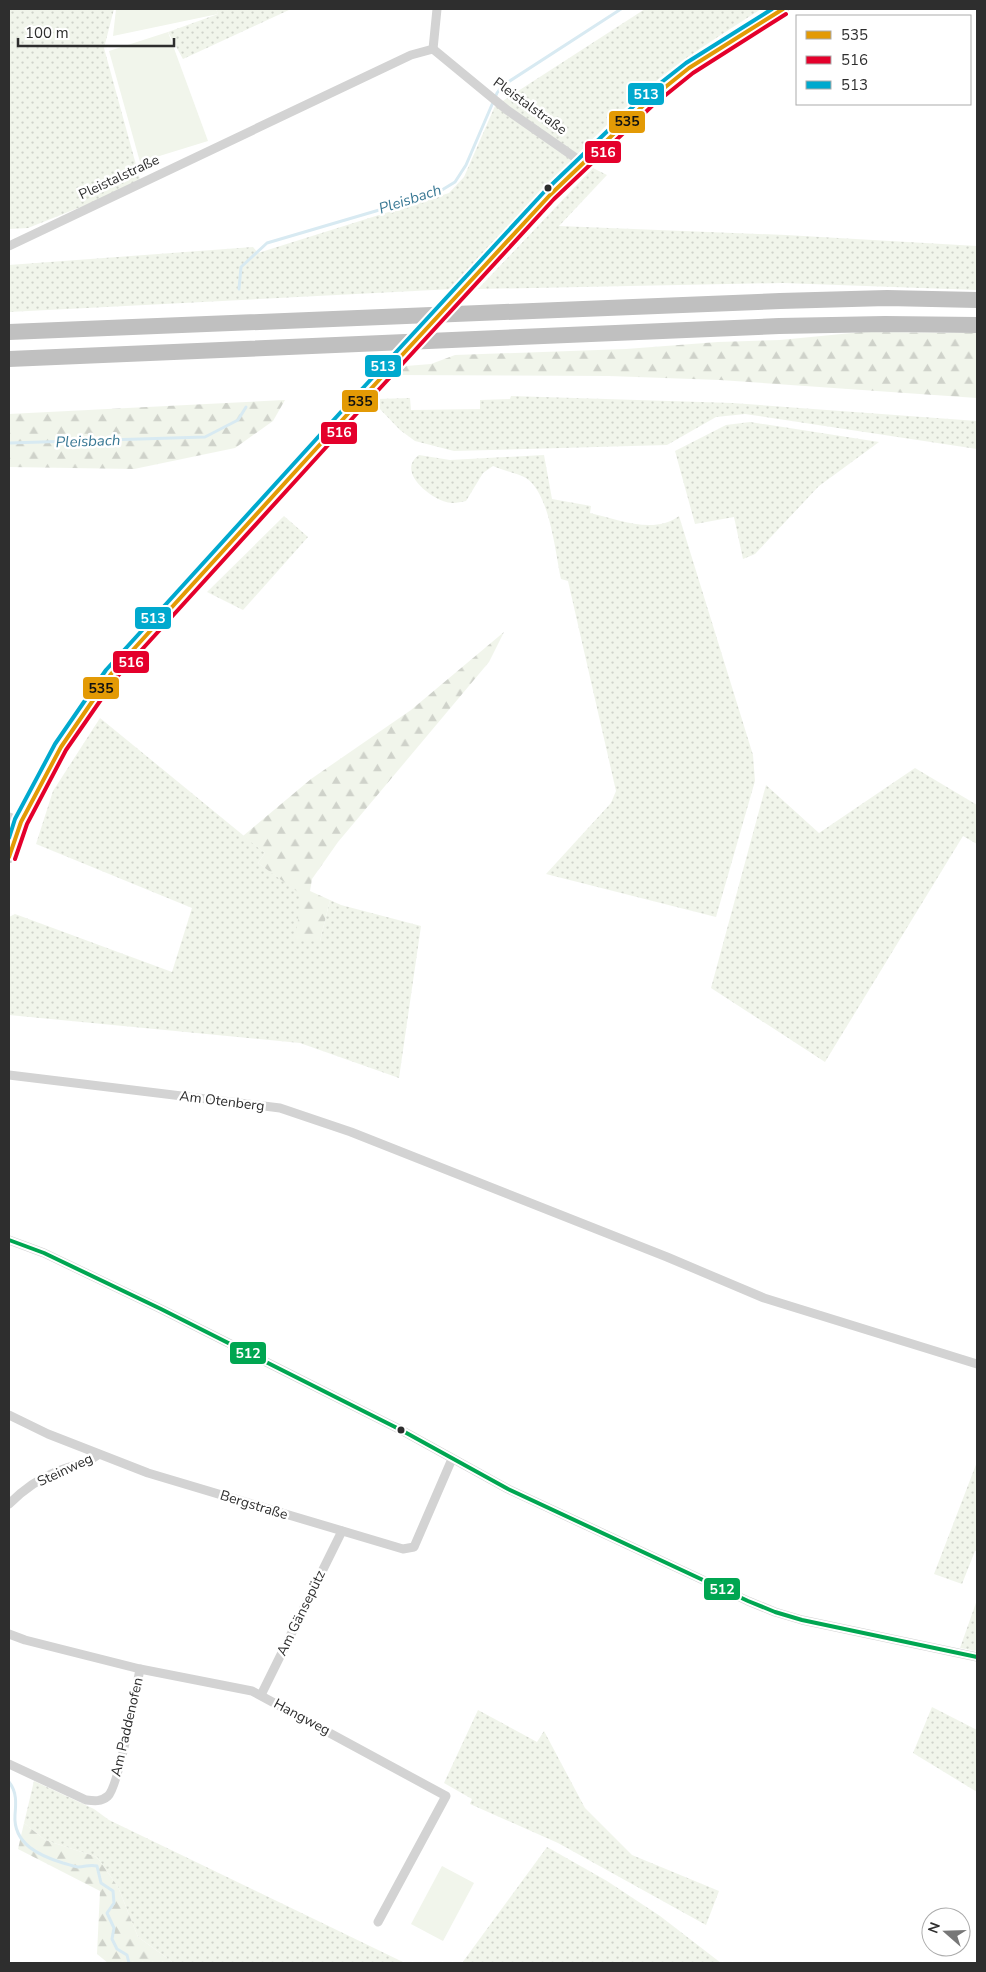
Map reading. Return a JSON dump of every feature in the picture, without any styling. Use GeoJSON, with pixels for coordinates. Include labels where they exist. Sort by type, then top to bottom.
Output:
{"type":"FeatureCollection","features":[{"type":"Feature","properties":{"kind":"highway"},"geometry":{"type":"LineString","coordinates":[[9,332],[790,300],[886,298],[977,300]]}},
{"type":"Feature","properties":{"kind":"highway"},"geometry":{"type":"LineString","coordinates":[[9,359],[779,326],[977,325]]}},
{"type":"Feature","properties":{"kind":"main road"},"geometry":{"type":"LineString","coordinates":[[9,856],[22,822],[61,747],[111,674],[355,406],[463,292],[550,195],[648,101],[689,68],[783,9]]}},
{"type":"Feature","properties":{"kind":"street"},"geometry":{"type":"LineString","coordinates":[[433,49],[436,9]]}},
{"type":"Feature","properties":{"kind":"street","name":"Pleistalstraße"},"geometry":{"type":"LineString","coordinates":[[9,246],[411,55],[433,49],[507,110],[583,162]]}},
{"type":"Feature","properties":{"kind":"street"},"geometry":{"type":"LineString","coordinates":[[9,817],[22,822]]}},
{"type":"Feature","properties":{"kind":"street","name":"Am Otenberg"},"geometry":{"type":"LineString","coordinates":[[9,1075],[280,1108],[351,1132],[667,1257],[764,1298],[977,1364]]}},
{"type":"Feature","properties":{"kind":"street"},"geometry":{"type":"LineString","coordinates":[[9,1240],[44,1253],[162,1309],[401,1430],[508,1489],[714,1586],[775,1612],[833,1627],[977,1657]]}},
{"type":"Feature","properties":{"kind":"street","name":"Bergstraße"},"geometry":{"type":"LineString","coordinates":[[9,1415],[98,1455],[148,1473],[403,1549],[414,1547],[452,1459]]}},
{"type":"Feature","properties":{"kind":"street","name":"Steinweg"},"geometry":{"type":"LineString","coordinates":[[9,1504],[22,1491],[58,1471],[90,1461],[98,1455]]}},
{"type":"Feature","properties":{"kind":"street","name":"Am Gänsepütz"},"geometry":{"type":"LineString","coordinates":[[261,1694],[342,1531]]}},
{"type":"Feature","properties":{"kind":"street","name":"Hangweg"},"geometry":{"type":"LineString","coordinates":[[9,1634],[24,1640],[140,1669],[261,1694],[446,1796],[378,1922]]}},
{"type":"Feature","properties":{"kind":"street","name":"Am Paddenofen"},"geometry":{"type":"LineString","coordinates":[[9,1764],[86,1800],[97,1801],[107,1796],[114,1788],[140,1669]]}},
{"type":"Feature","properties":{"kind":"green space"},"geometry":{"type":"Polygon","coordinates":[[[9,9],[114,9],[104,48],[141,183],[28,228],[9,229],[9,9]]]}},
{"type":"Feature","properties":{"kind":"green space"},"geometry":{"type":"Polygon","coordinates":[[[116,9],[216,9],[218,14],[113,36],[116,9]]]}},
{"type":"Feature","properties":{"kind":"green space"},"geometry":{"type":"Polygon","coordinates":[[[216,9],[291,9],[183,59],[168,32],[218,14],[216,9]]]}},
{"type":"Feature","properties":{"kind":"green space"},"geometry":{"type":"Polygon","coordinates":[[[645,9],[761,9],[671,69],[643,92],[545,188],[453,289],[9,312],[9,265],[253,247],[258,253],[449,193],[464,177],[495,106],[645,9]]]}},
{"type":"Feature","properties":{"kind":"green space"},"geometry":{"type":"Polygon","coordinates":[[[168,32],[208,141],[140,162],[109,51],[168,32]]]}},
{"type":"Feature","properties":{"kind":"green space"},"geometry":{"type":"Polygon","coordinates":[[[593,168],[607,175],[559,226],[786,235],[977,246],[977,290],[783,283],[478,289],[593,168]]]}},
{"type":"Feature","properties":{"kind":"green space"},"geometry":{"type":"Polygon","coordinates":[[[862,332],[977,333],[977,398],[720,380],[609,376],[398,375],[406,366],[431,364],[455,355],[626,349],[718,342],[780,340],[862,332]]]}},
{"type":"Feature","properties":{"kind":"green space"},"geometry":{"type":"Polygon","coordinates":[[[511,396],[732,403],[977,421],[977,449],[745,414],[716,417],[667,445],[454,451],[415,441],[400,430],[379,408],[377,399],[410,398],[411,410],[480,409],[480,400],[510,399],[511,396]]]}},
{"type":"Feature","properties":{"kind":"green space"},"geometry":{"type":"Polygon","coordinates":[[[285,400],[273,421],[235,448],[134,469],[9,467],[9,414],[285,400]]]}},
{"type":"Feature","properties":{"kind":"green space"},"geometry":{"type":"Polygon","coordinates":[[[750,422],[879,442],[819,486],[755,554],[743,559],[734,517],[695,524],[675,451],[726,425],[750,422]]]}},
{"type":"Feature","properties":{"kind":"green space"},"geometry":{"type":"Polygon","coordinates":[[[419,455],[450,460],[544,455],[552,499],[591,506],[590,513],[635,524],[647,525],[669,522],[679,516],[753,755],[755,781],[716,917],[546,874],[611,803],[616,791],[568,581],[561,579],[554,539],[541,497],[526,478],[493,466],[483,473],[466,501],[448,503],[429,494],[417,482],[411,468],[413,461],[419,455]]]}},
{"type":"Feature","properties":{"kind":"green space"},"geometry":{"type":"Polygon","coordinates":[[[284,516],[308,537],[243,610],[207,592],[284,516]]]}},
{"type":"Feature","properties":{"kind":"green space"},"geometry":{"type":"Polygon","coordinates":[[[504,632],[489,662],[338,842],[312,879],[310,891],[330,900],[320,941],[295,939],[302,895],[258,863],[265,853],[243,836],[311,779],[411,710],[504,632]]]}},
{"type":"Feature","properties":{"kind":"green space"},"geometry":{"type":"Polygon","coordinates":[[[100,718],[265,853],[258,863],[303,895],[320,941],[330,900],[341,905],[421,926],[399,1078],[300,1043],[9,1015],[9,917],[15,914],[172,972],[192,908],[36,844],[53,791],[100,718]]]}},
{"type":"Feature","properties":{"kind":"green space"},"geometry":{"type":"Polygon","coordinates":[[[915,768],[977,805],[977,844],[963,836],[825,1062],[711,988],[766,785],[819,833],[915,768]]]}},
{"type":"Feature","properties":{"kind":"green space"},"geometry":{"type":"Polygon","coordinates":[[[977,1462],[977,1551],[975,1551],[962,1584],[934,1574],[977,1462]]]}},
{"type":"Feature","properties":{"kind":"green space"},"geometry":{"type":"Polygon","coordinates":[[[977,1600],[977,1651],[960,1648],[977,1600]]]}},
{"type":"Feature","properties":{"kind":"green space"},"geometry":{"type":"Polygon","coordinates":[[[932,1707],[977,1730],[977,1792],[913,1753],[932,1707]]]}},
{"type":"Feature","properties":{"kind":"green space"},"geometry":{"type":"Polygon","coordinates":[[[478,1710],[537,1742],[544,1731],[585,1808],[632,1855],[719,1891],[706,1925],[558,1843],[470,1804],[472,1799],[444,1783],[478,1710]]]}},
{"type":"Feature","properties":{"kind":"green space"},"geometry":{"type":"Polygon","coordinates":[[[34,1781],[94,1809],[109,1820],[405,1963],[174,1963],[138,1937],[118,1887],[97,1857],[45,1840],[24,1823],[34,1781]]]}},
{"type":"Feature","properties":{"kind":"green space"},"geometry":{"type":"Polygon","coordinates":[[[24,1823],[45,1840],[97,1857],[118,1887],[138,1937],[174,1963],[108,1963],[97,1954],[100,1891],[18,1849],[24,1823]]]}},
{"type":"Feature","properties":{"kind":"green space"},"geometry":{"type":"Polygon","coordinates":[[[547,1847],[607,1881],[660,1916],[721,1963],[462,1963],[547,1847]]]}},
{"type":"Feature","properties":{"kind":"green space"},"geometry":{"type":"Polygon","coordinates":[[[442,1866],[474,1883],[443,1941],[411,1924],[442,1866]]]}},
{"type":"Feature","properties":{"kind":"waterway","name":"Pleisbach"},"geometry":{"type":"LineString","coordinates":[[239,289],[241,267],[267,243],[437,193],[455,182],[466,165],[497,93],[502,86],[621,9]]}},
{"type":"Feature","properties":{"kind":"waterway","name":"Pleisbach"},"geometry":{"type":"LineString","coordinates":[[9,443],[205,437],[238,420],[246,407]]}},
{"type":"Feature","properties":{"kind":"waterway"},"geometry":{"type":"LineString","coordinates":[[9,1782],[15,1798],[18,1834],[23,1841],[37,1852],[54,1860],[75,1867],[97,1866],[101,1883],[113,1891],[114,1903],[107,1913],[114,1928],[112,1939],[117,1949],[127,1955],[129,1963]]}},
{"type":"Feature","properties":{"kind":"transit line","name":"513"},"geometry":{"type":"LineString","coordinates":[[9,838],[15,819],[55,744],[106,670],[350,402],[545,191],[644,96],[686,63],[772,9]]}},
{"type":"Feature","properties":{"kind":"transit line","name":"535"},"geometry":{"type":"LineString","coordinates":[[9,857],[21,822],[61,747],[111,674],[355,406],[550,195],[648,101],[689,68],[783,9]]}},
{"type":"Feature","properties":{"kind":"transit line","name":"516"},"geometry":{"type":"LineString","coordinates":[[15,859],[27,824],[66,750],[116,678],[360,410],[554,199],[652,106],[693,73],[786,14]]}},
{"type":"Feature","properties":{"kind":"transit line","name":"512"},"geometry":{"type":"LineString","coordinates":[[9,1240],[44,1253],[161,1309],[401,1430],[508,1489],[748,1601],[802,1620],[977,1657]]}}]}
